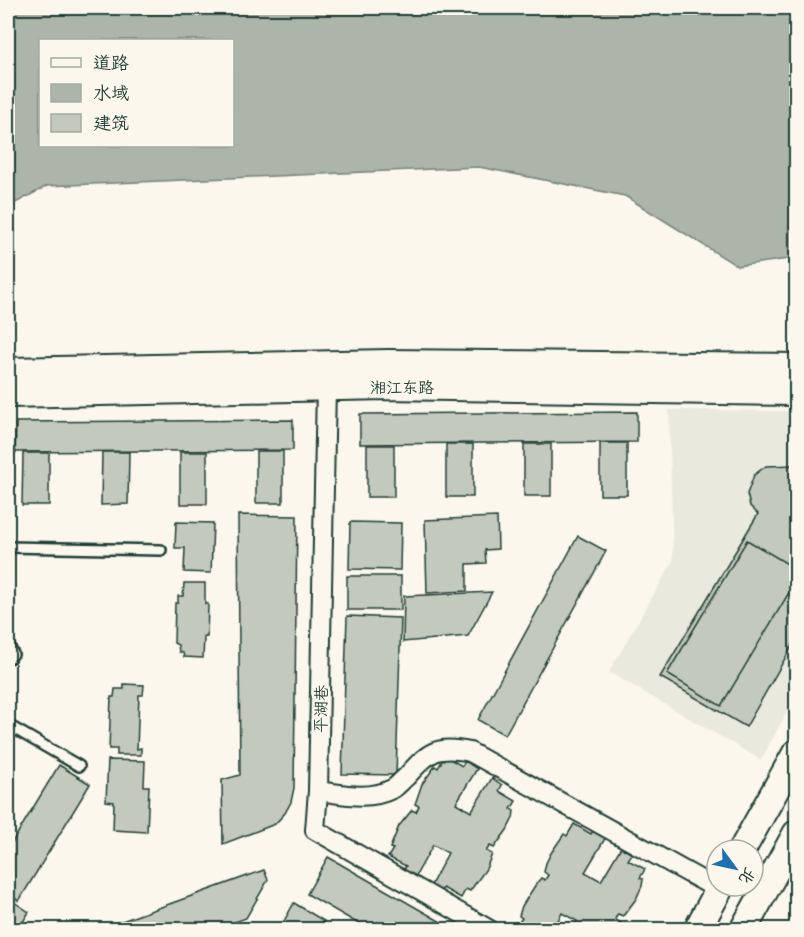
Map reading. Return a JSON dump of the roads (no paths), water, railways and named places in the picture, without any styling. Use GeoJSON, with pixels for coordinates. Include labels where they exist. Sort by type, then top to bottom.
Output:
{"type":"FeatureCollection","features":[{"type":"Feature","properties":{"kind":"main road","name":"湘江东路"},"geometry":{"type":"LineString","coordinates":[[8,371],[387,363],[796,367]]}},
{"type":"Feature","properties":{"kind":"main road","name":"湘江东路"},"geometry":{"type":"LineString","coordinates":[[8,394],[386,386],[796,392]]}},
{"type":"Feature","properties":{"kind":"main road"},"geometry":{"type":"LineString","coordinates":[[748,838],[796,753]]}},
{"type":"Feature","properties":{"kind":"main road"},"geometry":{"type":"LineString","coordinates":[[743,930],[796,834]]}},
{"type":"Feature","properties":{"kind":"main road"},"geometry":{"type":"LineString","coordinates":[[697,930],[715,898]]}},
{"type":"Feature","properties":{"kind":"street","name":"平湖巷"},"geometry":{"type":"LineString","coordinates":[[326,387],[318,791],[315,830],[490,930]]}},
{"type":"Feature","properties":{"kind":"street"},"geometry":{"type":"LineString","coordinates":[[318,791],[357,796],[376,795],[394,789],[429,754],[448,747],[470,752],[705,880]]}},
{"type":"Feature","properties":{"kind":"lane"},"geometry":{"type":"LineString","coordinates":[[8,547],[160,550]]}},
{"type":"Feature","properties":{"kind":"lane"},"geometry":{"type":"LineString","coordinates":[[8,644],[13,654],[8,659]]}},
{"type":"Feature","properties":{"kind":"lane"},"geometry":{"type":"LineString","coordinates":[[8,725],[79,766]]}},
{"type":"Feature","properties":{"kind":"water"},"geometry":{"type":"Polygon","coordinates":[[[8,8],[796,8],[796,258],[737,266],[625,196],[479,167],[47,186],[8,207],[8,8]]]}}]}
